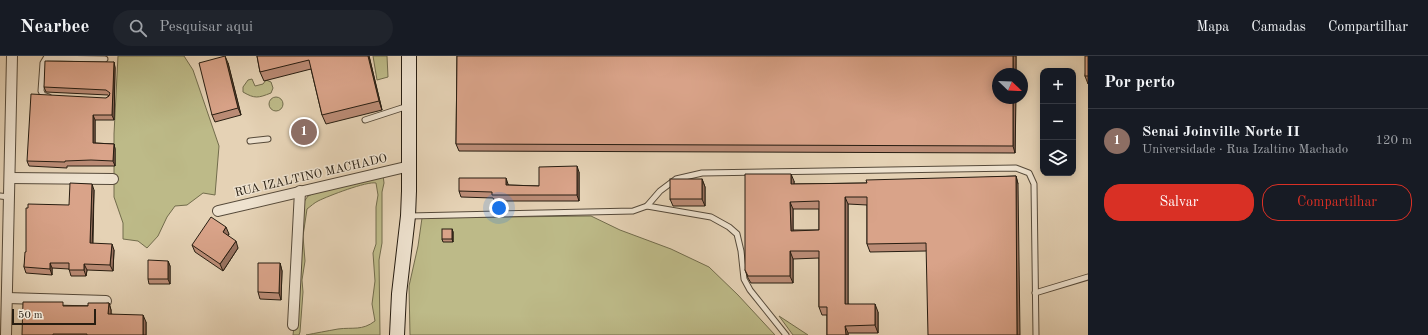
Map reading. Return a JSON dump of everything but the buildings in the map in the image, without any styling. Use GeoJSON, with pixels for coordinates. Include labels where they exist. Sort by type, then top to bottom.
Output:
{"type":"FeatureCollection","features":[{"type":"Feature","properties":{"kind":"main road"},"geometry":{"type":"LineString","coordinates":[[397,335],[402,261],[408,216],[410,166],[409,56]]}},
{"type":"Feature","properties":{"kind":"street"},"geometry":{"type":"LineString","coordinates":[[6,335],[7,298],[5,197],[10,178],[12,56]]}},
{"type":"Feature","properties":{"kind":"street","name":"RUA IZALTINO MACHADO"},"geometry":{"type":"LineString","coordinates":[[218,211],[410,166]]}},
{"type":"Feature","properties":{"kind":"street"},"geometry":{"type":"LineString","coordinates":[[10,178],[113,179]]}},
{"type":"Feature","properties":{"kind":"street"},"geometry":{"type":"LineString","coordinates":[[293,325],[300,192]]}},
{"type":"Feature","properties":{"kind":"street"},"geometry":{"type":"LineString","coordinates":[[7,298],[106,300]]}},
{"type":"Feature","properties":{"kind":"lane"},"geometry":{"type":"LineString","coordinates":[[55,97],[47,97],[41,91],[43,62],[46,58],[76,57],[105,59]]}},
{"type":"Feature","properties":{"kind":"lane"},"geometry":{"type":"LineString","coordinates":[[365,120],[409,105]]}},
{"type":"Feature","properties":{"kind":"lane"},"geometry":{"type":"LineString","coordinates":[[250,141],[268,139]]}},
{"type":"Feature","properties":{"kind":"lane"},"geometry":{"type":"LineString","coordinates":[[647,206],[660,191],[676,178],[702,173],[1016,168],[1029,173],[1034,184],[1036,335]]}},
{"type":"Feature","properties":{"kind":"lane"},"geometry":{"type":"LineString","coordinates":[[408,216],[633,211],[647,206],[711,217],[729,227],[737,234],[741,250],[744,279],[750,290],[786,335]]}},
{"type":"Feature","properties":{"kind":"lane"},"geometry":{"type":"LineString","coordinates":[[1035,293],[1088,277]]}},
{"type":"Feature","properties":{"kind":"shaded area"},"geometry":{"type":"Polygon","coordinates":[[[118,56],[184,56],[193,70],[219,146],[215,195],[203,193],[187,205],[175,206],[167,217],[158,236],[147,248],[138,241],[123,239],[123,223],[114,197],[114,134],[118,56]]]}},
{"type":"Feature","properties":{"kind":"shaded area"},"geometry":{"type":"Polygon","coordinates":[[[373,56],[387,56],[388,77],[377,80],[373,56]]]}},
{"type":"Feature","properties":{"kind":"shaded area"},"geometry":{"type":"Polygon","coordinates":[[[252,79],[255,86],[263,84],[266,80],[271,82],[273,88],[271,93],[257,97],[243,92],[243,87],[248,80],[252,79]]]}},
{"type":"Feature","properties":{"kind":"shaded area"},"geometry":{"type":"Polygon","coordinates":[[[276,97],[281,99],[283,104],[281,109],[276,111],[271,109],[269,104],[271,99],[276,97]]]}},
{"type":"Feature","properties":{"kind":"shaded area"},"geometry":{"type":"Polygon","coordinates":[[[383,175],[382,243],[379,260],[380,335],[306,335],[338,329],[362,327],[375,321],[372,304],[375,281],[373,253],[376,244],[376,207],[378,195],[376,183],[371,183],[356,186],[330,196],[307,209],[303,236],[305,261],[302,280],[303,292],[300,332],[299,335],[293,335],[301,206],[308,196],[317,192],[383,175]]]}},
{"type":"Feature","properties":{"kind":"shaded area"},"geometry":{"type":"Polygon","coordinates":[[[591,216],[620,230],[671,249],[709,267],[738,295],[775,335],[410,335],[409,286],[418,246],[422,218],[591,216]]]}},
{"type":"Feature","properties":{"kind":"shaded area"},"geometry":{"type":"Polygon","coordinates":[[[779,316],[808,335],[793,335],[779,316]]]}},
{"type":"Feature","properties":{"kind":"place","name":"Senai Joinville Norte II"},"geometry":{"type":"Point","coordinates":[304,132]}}]}
